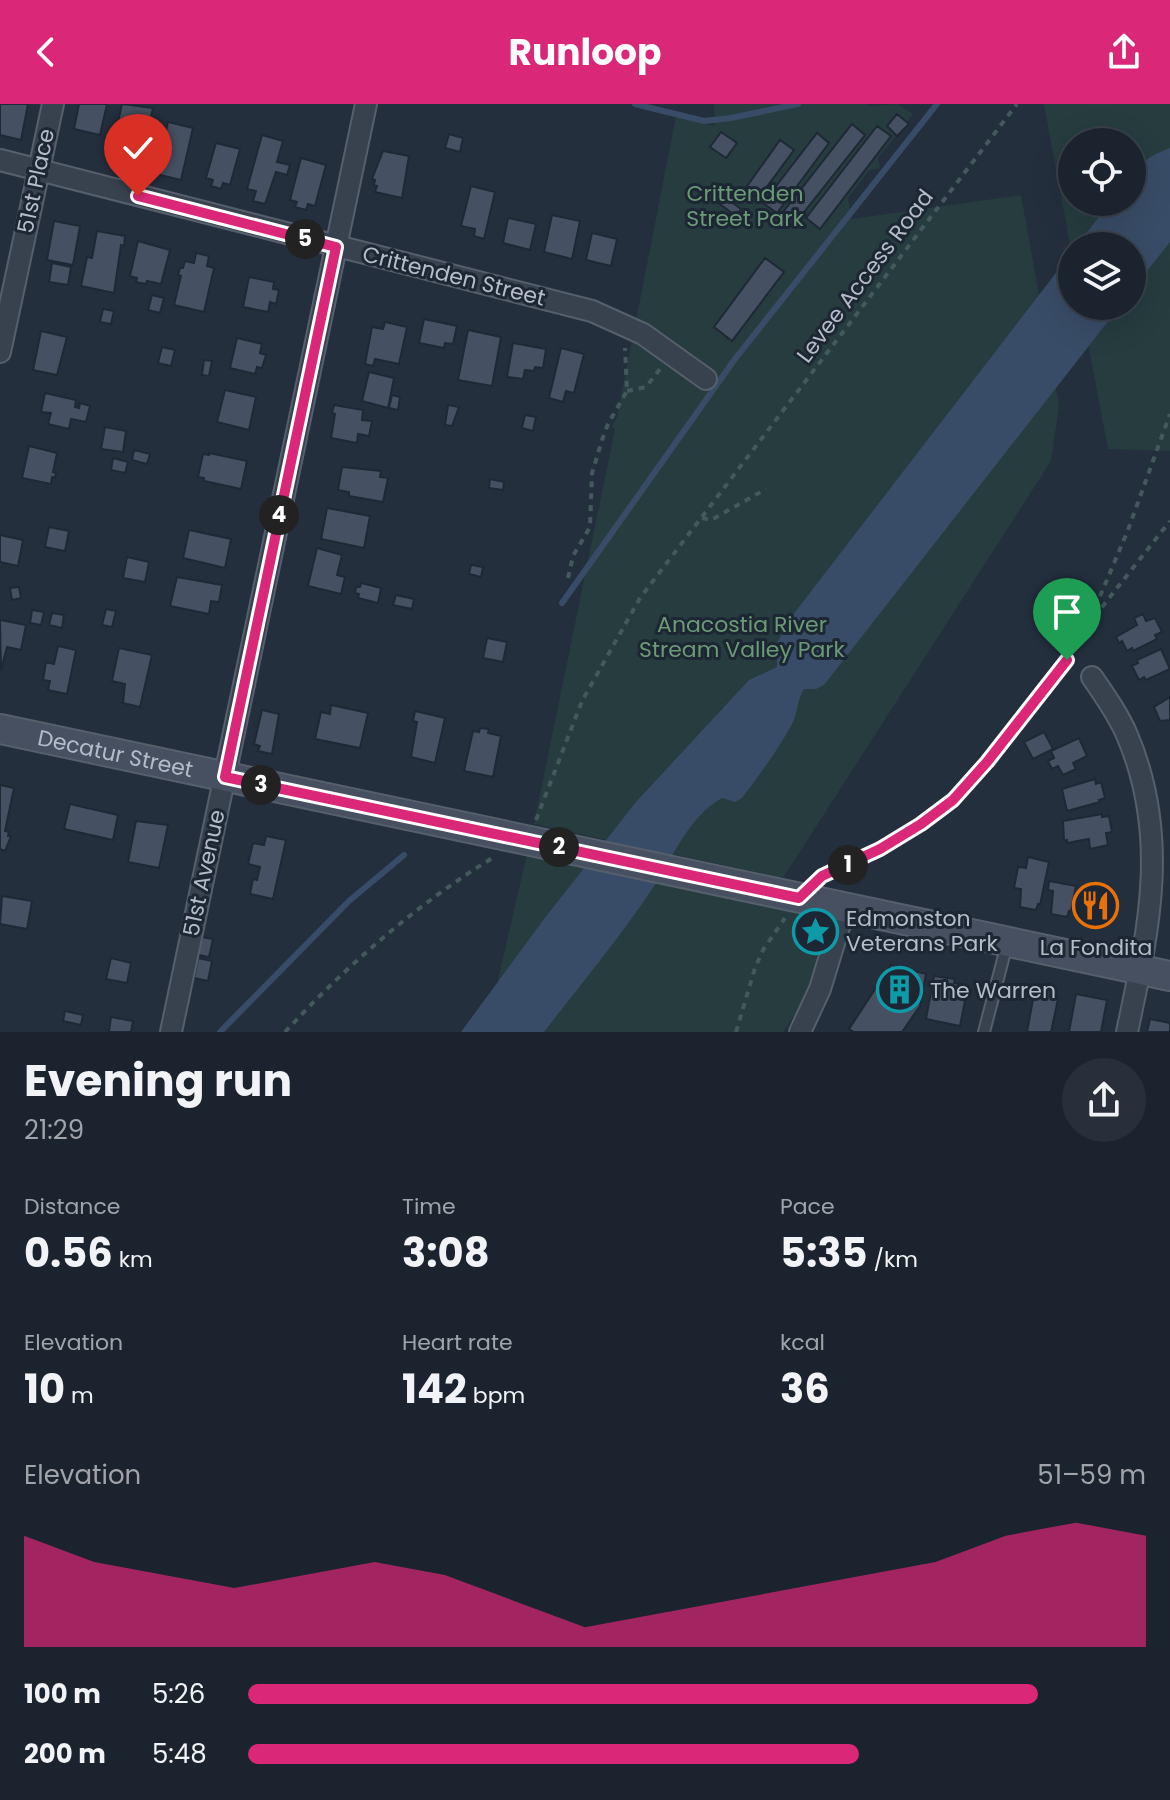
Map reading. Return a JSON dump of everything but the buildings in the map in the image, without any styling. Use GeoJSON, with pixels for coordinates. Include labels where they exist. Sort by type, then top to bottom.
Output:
{"type":"FeatureCollection","features":[{"type":"Feature","properties":{"kind":"street","name":"51st Place"},"geometry":{"type":"LineString","coordinates":[[0,352],[53,104]]}},
{"type":"Feature","properties":{"kind":"street","name":"51st Avenue"},"geometry":{"type":"LineString","coordinates":[[171,1032],[366,104]]}},
{"type":"Feature","properties":{"kind":"street","name":"Crittenden Street"},"geometry":{"type":"LineString","coordinates":[[0,160],[592,311],[628,326],[706,379]]}},
{"type":"Feature","properties":{"kind":"street"},"geometry":{"type":"LineString","coordinates":[[1092,677],[1128,736],[1150,802],[1155,873],[1127,1032]]}},
{"type":"Feature","properties":{"kind":"street","name":"Decatur Street"},"geometry":{"type":"LineString","coordinates":[[0,729],[747,887],[801,908],[845,907],[1170,976]]}},
{"type":"Feature","properties":{"kind":"street"},"geometry":{"type":"LineString","coordinates":[[800,1032],[820,989],[845,907]]}},
{"type":"Feature","properties":{"kind":"lane"},"geometry":{"type":"LineString","coordinates":[[984,1032],[1008,942]]}},
{"type":"Feature","properties":{"kind":"path","name":"Levee Access Road"},"geometry":{"type":"LineString","coordinates":[[532,842],[534,826],[566,737],[607,652],[640,598],[1017,104]]}},
{"type":"Feature","properties":{"kind":"path"},"geometry":{"type":"LineString","coordinates":[[568,578],[573,556],[584,542],[590,527],[592,473],[602,440],[627,391],[625,352],[628,326]]}},
{"type":"Feature","properties":{"kind":"path"},"geometry":{"type":"LineString","coordinates":[[627,391],[646,387],[670,354]]}},
{"type":"Feature","properties":{"kind":"path"},"geometry":{"type":"LineString","coordinates":[[736,1032],[763,950],[801,908],[822,876],[880,849],[953,800],[1067,660],[1128,530],[1170,414]]}},
{"type":"Feature","properties":{"kind":"path"},"geometry":{"type":"LineString","coordinates":[[702,518],[711,520],[766,489]]}},
{"type":"Feature","properties":{"kind":"path"},"geometry":{"type":"LineString","coordinates":[[1082,633],[1170,521]]}},
{"type":"Feature","properties":{"kind":"path"},"geometry":{"type":"LineString","coordinates":[[285,1032],[401,923],[532,842]]}},
{"type":"Feature","properties":{"kind":"path"},"geometry":{"type":"LineString","coordinates":[[801,908],[809,948]]}},
{"type":"Feature","properties":{"kind":"green space","name":"Anacostia River Stream Valley Park"},"geometry":{"type":"Polygon","coordinates":[[[714,104],[898,104],[913,114],[878,158],[880,168],[869,170],[848,198],[852,219],[1021,195],[1059,406],[1051,461],[783,878],[534,824],[676,117],[715,126],[714,104]]]}},
{"type":"Feature","properties":{"kind":"green space"},"geometry":{"type":"Polygon","coordinates":[[[1044,104],[1170,104],[1170,451],[1108,449],[1084,320],[1146,320],[1146,232],[1068,232],[1065,216],[1146,216],[1146,128],[1058,128],[1058,180],[1044,104]]]}},
{"type":"Feature","properties":{"kind":"green space"},"geometry":{"type":"Polygon","coordinates":[[[527,854],[856,925],[783,1032],[486,1032],[527,854]]]}},
{"type":"Feature","properties":{"kind":"water"},"geometry":{"type":"Polygon","coordinates":[[[1170,148],[1170,242],[1146,272],[1146,232],[1087,232],[1100,216],[1146,216],[1146,161],[1170,148]]]}},
{"type":"Feature","properties":{"kind":"water"},"geometry":{"type":"Polygon","coordinates":[[[1058,270],[1058,320],[1109,320],[824,685],[804,689],[787,734],[742,798],[735,802],[722,798],[699,816],[626,926],[544,1032],[461,1032],[636,802],[749,680],[777,667],[777,643],[789,620],[1058,270]]]}},
{"type":"Feature","properties":{"kind":"waterway"},"geometry":{"type":"LineString","coordinates":[[635,104],[704,121],[798,104]]}},
{"type":"Feature","properties":{"kind":"waterway"},"geometry":{"type":"LineString","coordinates":[[562,603],[735,359],[937,104]]}},
{"type":"Feature","properties":{"kind":"waterway"},"geometry":{"type":"LineString","coordinates":[[220,1032],[349,901],[404,855]]}},
{"type":"Feature","properties":{"kind":"place","name":"La Fondita"},"geometry":{"type":"Point","coordinates":[1096,906]}},
{"type":"Feature","properties":{"kind":"place","name":"Edmonston Veterans Park"},"geometry":{"type":"Point","coordinates":[815,931]}},
{"type":"Feature","properties":{"kind":"place","name":"The Warren"},"geometry":{"type":"Point","coordinates":[899,990]}},
{"type":"Feature","properties":{"kind":"route"},"geometry":{"type":"LineString","coordinates":[[138,196],[336,247],[225,777],[799,898],[822,876],[880,849],[953,800],[1067,660]]}},
{"type":"Feature","properties":{"kind":"park label","name":"Crittenden Street Park"},"geometry":{"type":"Point","coordinates":[745,206]}}]}
